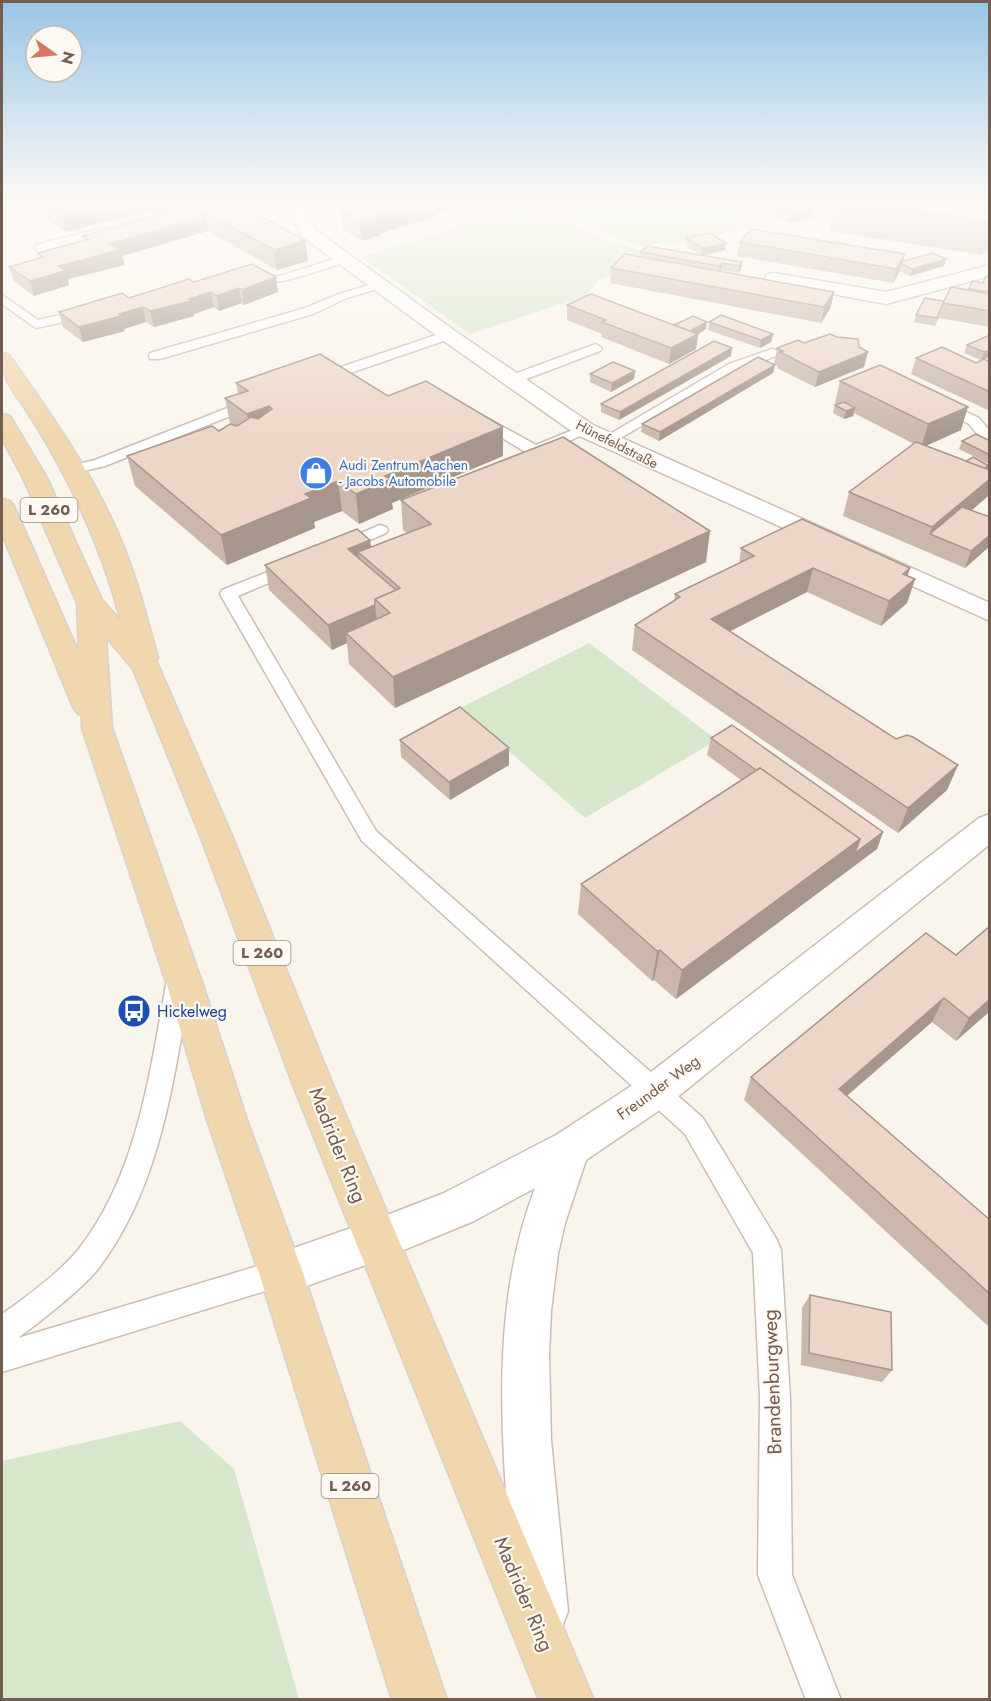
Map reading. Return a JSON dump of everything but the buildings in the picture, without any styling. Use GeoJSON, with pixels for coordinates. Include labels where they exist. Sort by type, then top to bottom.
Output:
{"type":"FeatureCollection","features":[{"type":"Feature","properties":{"kind":"main road"},"geometry":{"type":"LineString","coordinates":[[2,359],[39,413],[100,523],[116,562],[147,666]]}},
{"type":"Feature","properties":{"kind":"main road","name":"Madrider Ring"},"geometry":{"type":"LineString","coordinates":[[2,421],[35,478],[90,603],[147,666],[446,1410],[567,1700]]}},
{"type":"Feature","properties":{"kind":"main road"},"geometry":{"type":"LineString","coordinates":[[2,506],[97,728]]}},
{"type":"Feature","properties":{"kind":"main road","name":"Madrider Ring"},"geometry":{"type":"LineString","coordinates":[[90,603],[97,728],[180,972],[227,1120],[281,1273],[420,1700]]}},
{"type":"Feature","properties":{"kind":"street","name":"Hünefeldstraße"},"geometry":{"type":"LineString","coordinates":[[374,281],[511,380],[605,441],[990,613]]}},
{"type":"Feature","properties":{"kind":"street"},"geometry":{"type":"LineString","coordinates":[[793,281],[886,298],[948,281]]}},
{"type":"Feature","properties":{"kind":"street","name":"Freunder Weg"},"geometry":{"type":"LineString","coordinates":[[281,1273],[377,1240],[459,1207],[570,1149],[656,1091],[990,826]]}},
{"type":"Feature","properties":{"kind":"street"},"geometry":{"type":"LineString","coordinates":[[545,1643],[528,1438],[527,1328],[535,1259],[545,1221],[570,1149]]}},
{"type":"Feature","properties":{"kind":"lane"},"geometry":{"type":"LineString","coordinates":[[155,356],[309,311],[338,298],[379,285]]}},
{"type":"Feature","properties":{"kind":"lane"},"geometry":{"type":"LineString","coordinates":[[2,298],[36,324],[104,309]]}},
{"type":"Feature","properties":{"kind":"lane"},"geometry":{"type":"LineString","coordinates":[[302,385],[447,335]]}},
{"type":"Feature","properties":{"kind":"lane"},"geometry":{"type":"LineString","coordinates":[[511,380],[596,348]]}},
{"type":"Feature","properties":{"kind":"lane"},"geometry":{"type":"LineString","coordinates":[[605,441],[734,367],[772,353]]}},
{"type":"Feature","properties":{"kind":"lane"},"geometry":{"type":"LineString","coordinates":[[346,370],[365,382]]}},
{"type":"Feature","properties":{"kind":"lane"},"geometry":{"type":"LineString","coordinates":[[71,470],[100,463],[269,397]]}},
{"type":"Feature","properties":{"kind":"lane"},"geometry":{"type":"LineString","coordinates":[[927,397],[974,421],[990,441]]}},
{"type":"Feature","properties":{"kind":"lane"},"geometry":{"type":"LineString","coordinates":[[467,411],[535,450],[585,430]]}},
{"type":"Feature","properties":{"kind":"lane"},"geometry":{"type":"LineString","coordinates":[[326,553],[380,530]]}},
{"type":"Feature","properties":{"kind":"lane"},"geometry":{"type":"LineString","coordinates":[[304,562],[228,594],[369,836],[656,1091]]}},
{"type":"Feature","properties":{"kind":"lane"},"geometry":{"type":"LineString","coordinates":[[2,1331],[32,1312],[89,1259],[122,1204],[143,1151],[152,1116],[180,972]]}},
{"type":"Feature","properties":{"kind":"lane","name":"Brandenburgweg"},"geometry":{"type":"LineString","coordinates":[[656,1091],[694,1126],[767,1250],[775,1398],[775,1575],[824,1700]]}},
{"type":"Feature","properties":{"kind":"lane"},"geometry":{"type":"LineString","coordinates":[[2,1357],[281,1273]]}},
{"type":"Feature","properties":{"kind":"green space"},"geometry":{"type":"Polygon","coordinates":[[[396,281],[597,281],[586,296],[470,334],[396,281]]]}},
{"type":"Feature","properties":{"kind":"green space"},"geometry":{"type":"Polygon","coordinates":[[[589,643],[717,740],[585,818],[460,708],[589,643]]]}},
{"type":"Feature","properties":{"kind":"green space"},"geometry":{"type":"Polygon","coordinates":[[[180,1421],[234,1469],[299,1699],[2,1699],[2,1461],[180,1421]]]}},
{"type":"Feature","properties":{"kind":"place","name":"Audi Zentrum Aachen - Jacobs Automobile"},"geometry":{"type":"Point","coordinates":[316,473]}},
{"type":"Feature","properties":{"kind":"place","name":"Hickelweg"},"geometry":{"type":"Point","coordinates":[134,1011]}}]}
